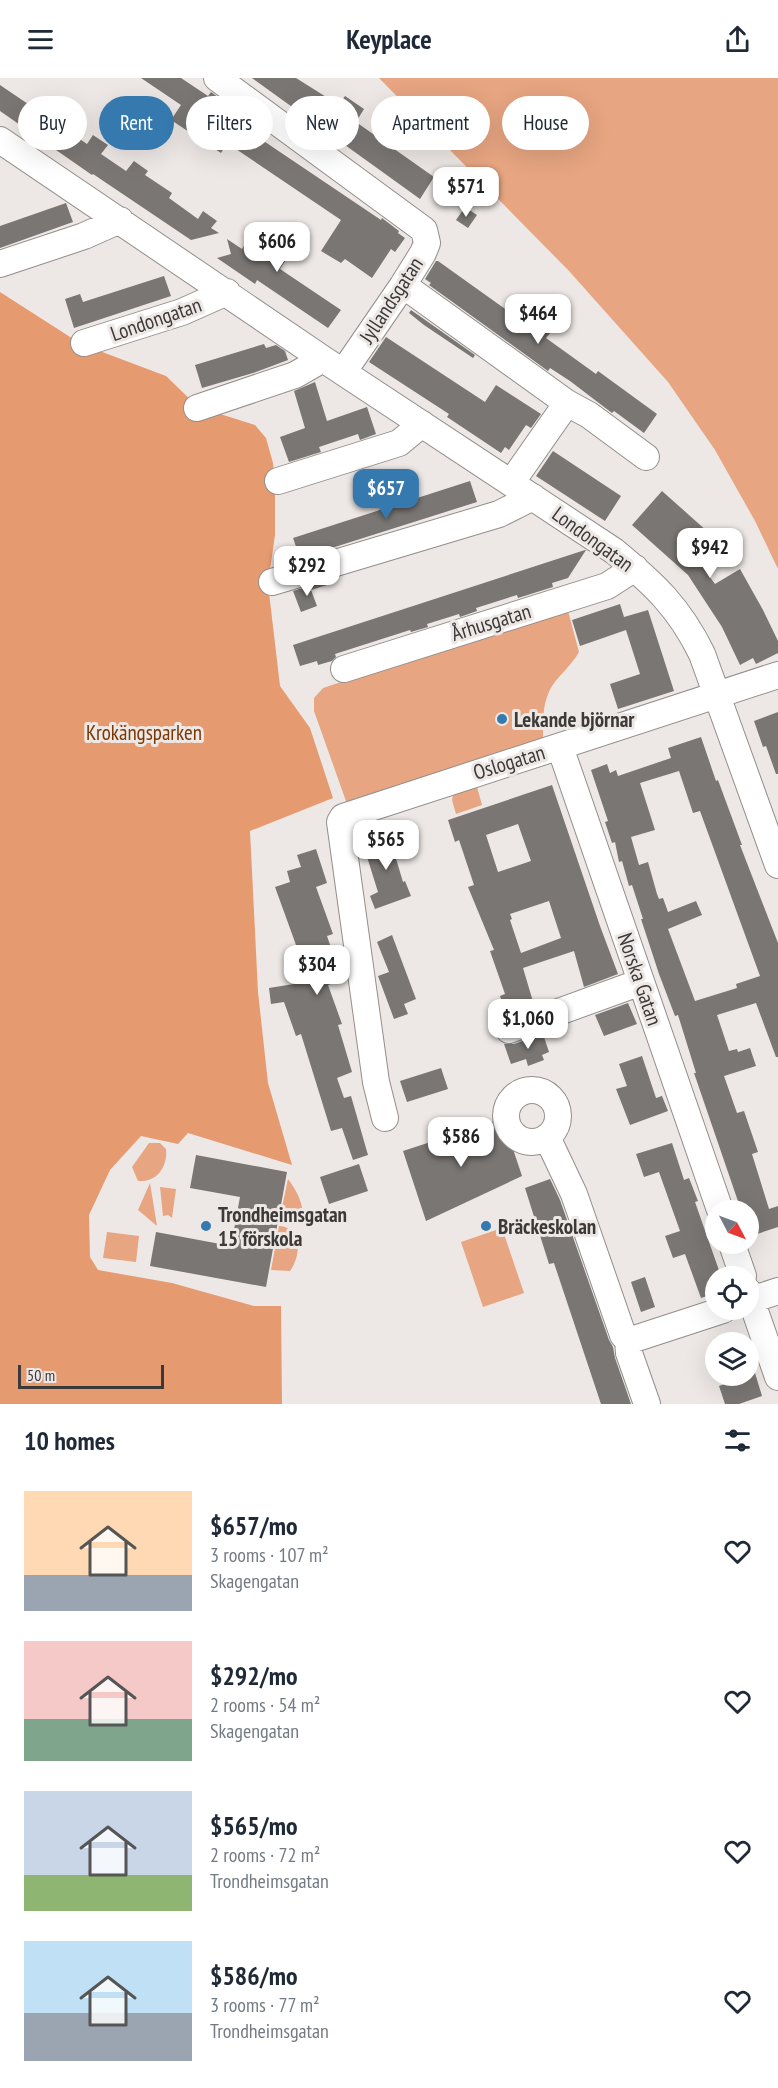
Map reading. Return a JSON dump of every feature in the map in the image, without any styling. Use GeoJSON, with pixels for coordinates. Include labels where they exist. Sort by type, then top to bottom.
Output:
{"type":"FeatureCollection","features":[{"type":"Feature","properties":{"kind":"street","name":"Jyllandsgatan"},"geometry":{"type":"LineString","coordinates":[[217,78],[424,230],[427,243],[403,285],[333,365]]}},
{"type":"Feature","properties":{"kind":"street","name":"Londongatan"},"geometry":{"type":"LineString","coordinates":[[5,150],[120,220],[333,365],[614,551],[657,588],[680,614],[695,638],[778,865]]}},
{"type":"Feature","properties":{"kind":"street"},"geometry":{"type":"LineString","coordinates":[[0,264],[84,236],[120,220]]}},
{"type":"Feature","properties":{"kind":"street"},"geometry":{"type":"LineString","coordinates":[[403,285],[646,457]]}},
{"type":"Feature","properties":{"kind":"street","name":"Londongatan"},"geometry":{"type":"LineString","coordinates":[[84,342],[182,312],[227,292]]}},
{"type":"Feature","properties":{"kind":"street"},"geometry":{"type":"LineString","coordinates":[[197,408],[295,375],[333,365]]}},
{"type":"Feature","properties":{"kind":"street"},"geometry":{"type":"LineString","coordinates":[[511,483],[567,403]]}},
{"type":"Feature","properties":{"kind":"street"},"geometry":{"type":"LineString","coordinates":[[278,481],[399,443],[422,424]]}},
{"type":"Feature","properties":{"kind":"street"},"geometry":{"type":"LineString","coordinates":[[272,582],[499,514],[533,497]]}},
{"type":"Feature","properties":{"kind":"street","name":"Århusgatan"},"geometry":{"type":"LineString","coordinates":[[344,669],[607,586],[635,568]]}},
{"type":"Feature","properties":{"kind":"street","name":"Oslogatan"},"geometry":{"type":"LineString","coordinates":[[386,1118],[376,1082],[364,996],[340,822],[344,817],[573,740],[778,675]]}},
{"type":"Feature","properties":{"kind":"street","name":"Norska Gatan"},"geometry":{"type":"LineString","coordinates":[[573,740],[641,982],[717,1200]]}},
{"type":"Feature","properties":{"kind":"street"},"geometry":{"type":"LineString","coordinates":[[509,1030],[641,982]]}},
{"type":"Feature","properties":{"kind":"street"},"geometry":{"type":"LineString","coordinates":[[547,1137],[574,1194],[623,1335],[628,1341],[629,1353],[647,1404]]}},
{"type":"Feature","properties":{"kind":"street"},"geometry":{"type":"LineString","coordinates":[[759,1292],[778,1291]]}},
{"type":"Feature","properties":{"kind":"street"},"geometry":{"type":"LineString","coordinates":[[628,1341],[705,1316]]}},
{"type":"Feature","properties":{"kind":"street"},"geometry":{"type":"LineString","coordinates":[[758,1320],[778,1377]]}},
{"type":"Feature","properties":{"kind":"shaded area"},"geometry":{"type":"Polygon","coordinates":[[[379,78],[778,78],[778,569],[755,521],[715,450],[668,382],[569,271],[450,150],[490,150],[490,96],[397,96],[379,78]]]}},
{"type":"Feature","properties":{"kind":"shaded area"},"geometry":{"type":"Polygon","coordinates":[[[567,607],[579,652],[552,686],[546,699],[543,739],[347,804],[314,711],[314,698],[323,688],[567,607]]]}},
{"type":"Feature","properties":{"kind":"shaded area"},"geometry":{"type":"Polygon","coordinates":[[[477,787],[482,805],[456,814],[453,795],[477,787]]]}},
{"type":"Feature","properties":{"kind":"shaded area"},"geometry":{"type":"Polygon","coordinates":[[[149,1143],[160,1143],[166,1149],[165,1161],[156,1176],[145,1181],[138,1181],[132,1167],[149,1143]]]}},
{"type":"Feature","properties":{"kind":"shaded area"},"geometry":{"type":"Polygon","coordinates":[[[288,1179],[301,1202],[303,1212],[302,1217],[298,1219],[281,1212],[288,1179]]]}},
{"type":"Feature","properties":{"kind":"shaded area"},"geometry":{"type":"Polygon","coordinates":[[[150,1183],[157,1226],[138,1210],[150,1183]]]}},
{"type":"Feature","properties":{"kind":"shaded area"},"geometry":{"type":"Polygon","coordinates":[[[160,1187],[176,1189],[172,1218],[168,1215],[163,1216],[160,1187]]]}},
{"type":"Feature","properties":{"kind":"shaded area"},"geometry":{"type":"Polygon","coordinates":[[[279,1226],[292,1231],[298,1243],[294,1265],[290,1271],[271,1270],[279,1226]]]}},
{"type":"Feature","properties":{"kind":"shaded area"},"geometry":{"type":"Polygon","coordinates":[[[502,1228],[524,1293],[483,1307],[461,1242],[502,1228]]]}},
{"type":"Feature","properties":{"kind":"shaded area"},"geometry":{"type":"Polygon","coordinates":[[[107,1232],[139,1236],[136,1262],[103,1258],[107,1232]]]}},
{"type":"Feature","properties":{"kind":"green space","name":"Krokängsparken"},"geometry":{"type":"Polygon","coordinates":[[[0,292],[81,344],[166,376],[198,407],[255,425],[266,438],[273,463],[275,535],[268,584],[280,686],[310,728],[333,798],[250,831],[258,992],[268,1083],[292,1165],[188,1133],[178,1144],[141,1136],[110,1170],[89,1215],[90,1257],[98,1270],[172,1283],[254,1306],[281,1306],[282,1404],[0,1404],[0,292]]]}},
{"type":"Feature","properties":{"kind":"building"},"geometry":{"type":"Polygon","coordinates":[[[141,78],[181,78],[208,96],[186,96],[186,130],[174,122],[174,116],[181,105],[174,100],[174,96],[168,96],[141,78]]]}},
{"type":"Feature","properties":{"kind":"building"},"geometry":{"type":"Polygon","coordinates":[[[252,78],[296,78],[325,96],[285,96],[285,102],[252,78]]]}},
{"type":"Feature","properties":{"kind":"building"},"geometry":{"type":"Polygon","coordinates":[[[0,85],[18,97],[18,124],[0,111],[0,85]]]}},
{"type":"Feature","properties":{"kind":"building"},"geometry":{"type":"Polygon","coordinates":[[[359,106],[364,109],[359,117],[359,106]]]}},
{"type":"Feature","properties":{"kind":"building"},"geometry":{"type":"Polygon","coordinates":[[[359,124],[371,133],[371,150],[396,150],[434,177],[420,199],[352,150],[359,150],[359,124]]]}},
{"type":"Feature","properties":{"kind":"building"},"geometry":{"type":"Polygon","coordinates":[[[93,135],[99,139],[99,150],[104,150],[101,154],[126,171],[134,161],[148,171],[145,175],[172,193],[169,198],[198,219],[203,211],[217,221],[211,228],[219,233],[191,240],[56,150],[87,150],[87,144],[93,135]]]}},
{"type":"Feature","properties":{"kind":"building"},"geometry":{"type":"Polygon","coordinates":[[[273,147],[381,220],[382,218],[405,238],[395,252],[391,249],[372,278],[345,259],[341,263],[321,251],[341,220],[237,150],[273,150],[273,147]]]}},
{"type":"Feature","properties":{"kind":"building"},"geometry":{"type":"Polygon","coordinates":[[[66,203],[73,222],[0,248],[0,226],[66,203]]]}},
{"type":"Feature","properties":{"kind":"building"},"geometry":{"type":"Polygon","coordinates":[[[465,207],[477,215],[468,228],[456,220],[465,207]]]}},
{"type":"Feature","properties":{"kind":"building"},"geometry":{"type":"Polygon","coordinates":[[[257,224],[294,247],[280,269],[341,310],[328,328],[257,280],[255,284],[217,258],[231,254],[227,239],[242,249],[257,224]]]}},
{"type":"Feature","properties":{"kind":"building"},"geometry":{"type":"Polygon","coordinates":[[[436,261],[508,311],[511,307],[521,311],[551,332],[546,338],[596,374],[598,371],[657,414],[644,433],[550,368],[548,371],[429,285],[431,283],[425,279],[436,261]]]}},
{"type":"Feature","properties":{"kind":"building"},"geometry":{"type":"Polygon","coordinates":[[[164,276],[171,296],[74,328],[65,299],[80,294],[83,302],[164,276]]]}},
{"type":"Feature","properties":{"kind":"building"},"geometry":{"type":"Polygon","coordinates":[[[411,310],[475,355],[473,358],[424,325],[409,313],[411,310]]]}},
{"type":"Feature","properties":{"kind":"building"},"geometry":{"type":"Polygon","coordinates":[[[386,337],[485,402],[496,385],[541,414],[531,428],[526,425],[509,450],[505,447],[501,453],[447,417],[449,414],[369,362],[386,337]]]}},
{"type":"Feature","properties":{"kind":"building"},"geometry":{"type":"Polygon","coordinates":[[[264,344],[266,348],[276,345],[285,351],[288,360],[202,388],[195,365],[264,344]]]}},
{"type":"Feature","properties":{"kind":"building"},"geometry":{"type":"Polygon","coordinates":[[[315,382],[327,421],[367,407],[376,434],[360,440],[358,434],[319,447],[321,452],[289,462],[280,437],[305,428],[294,391],[315,382]]]}},
{"type":"Feature","properties":{"kind":"building"},"geometry":{"type":"Polygon","coordinates":[[[553,451],[621,496],[605,521],[536,476],[553,451]]]}},
{"type":"Feature","properties":{"kind":"building"},"geometry":{"type":"Polygon","coordinates":[[[470,481],[477,502],[300,558],[293,538],[470,481]]]}},
{"type":"Feature","properties":{"kind":"building"},"geometry":{"type":"Polygon","coordinates":[[[662,491],[717,540],[698,561],[715,584],[740,569],[778,641],[778,653],[756,664],[753,658],[740,665],[722,627],[688,575],[632,525],[662,491]]]}},
{"type":"Feature","properties":{"kind":"building"},"geometry":{"type":"Polygon","coordinates":[[[586,550],[568,578],[552,583],[553,587],[518,598],[517,595],[476,608],[477,611],[460,617],[459,614],[427,624],[428,627],[411,632],[410,630],[335,654],[336,657],[332,661],[318,665],[317,661],[300,666],[293,645],[586,550]]]}},
{"type":"Feature","properties":{"kind":"building"},"geometry":{"type":"Polygon","coordinates":[[[326,581],[327,585],[311,590],[317,606],[301,612],[293,591],[326,581]]]}},
{"type":"Feature","properties":{"kind":"building"},"geometry":{"type":"Polygon","coordinates":[[[620,604],[624,617],[648,610],[674,691],[618,709],[610,684],[640,674],[626,630],[580,646],[572,620],[620,604]]]}},
{"type":"Feature","properties":{"kind":"building"},"geometry":{"type":"Polygon","coordinates":[[[778,712],[778,774],[776,774],[754,721],[778,712]]]}},
{"type":"Feature","properties":{"kind":"building"},"geometry":{"type":"Polygon","coordinates":[[[701,737],[778,943],[778,1057],[776,1057],[756,1003],[717,1015],[729,1051],[737,1049],[738,1052],[750,1048],[756,1066],[724,1076],[737,1113],[744,1111],[758,1152],[752,1154],[769,1209],[778,1206],[778,1227],[759,1233],[759,1200],[738,1200],[694,1073],[696,1073],[678,1015],[675,1016],[659,974],[632,885],[629,886],[622,861],[619,862],[615,842],[612,843],[605,822],[608,821],[591,770],[607,764],[610,773],[616,770],[618,776],[671,758],[668,748],[701,737]],[[679,771],[640,783],[655,830],[631,837],[639,865],[648,862],[659,899],[663,898],[668,912],[696,901],[702,915],[668,929],[695,1001],[737,988],[736,984],[760,976],[700,811],[693,813],[679,771]]]}},
{"type":"Feature","properties":{"kind":"building"},"geometry":{"type":"Polygon","coordinates":[[[552,785],[618,974],[584,987],[574,951],[523,968],[534,1005],[506,1015],[500,996],[505,994],[490,951],[494,950],[468,887],[474,885],[459,840],[455,842],[448,820],[552,785]],[[518,824],[486,835],[498,872],[531,861],[518,824]],[[549,901],[510,914],[521,953],[561,938],[549,901]]]}},
{"type":"Feature","properties":{"kind":"building"},"geometry":{"type":"Polygon","coordinates":[[[398,833],[403,849],[394,852],[403,882],[405,881],[411,896],[375,909],[370,896],[378,892],[363,844],[398,833]]]}},
{"type":"Feature","properties":{"kind":"building"},"geometry":{"type":"Polygon","coordinates":[[[316,849],[327,883],[316,887],[333,934],[327,936],[342,980],[328,985],[342,1024],[338,1025],[352,1072],[337,1078],[344,1098],[351,1096],[368,1155],[353,1160],[342,1128],[331,1131],[301,1034],[296,1036],[284,1002],[271,1004],[269,988],[300,983],[292,959],[300,956],[275,887],[290,882],[287,871],[301,867],[297,855],[316,849]]]}},
{"type":"Feature","properties":{"kind":"building"},"geometry":{"type":"Polygon","coordinates":[[[392,935],[416,999],[404,1004],[408,1014],[394,1019],[378,976],[389,972],[377,942],[392,935]]]}},
{"type":"Feature","properties":{"kind":"building"},"geometry":{"type":"Polygon","coordinates":[[[628,1003],[637,1024],[604,1036],[595,1015],[628,1003]]]}},
{"type":"Feature","properties":{"kind":"building"},"geometry":{"type":"Polygon","coordinates":[[[543,1034],[549,1052],[542,1055],[544,1060],[528,1066],[526,1059],[511,1064],[504,1044],[514,1044],[543,1034]]]}},
{"type":"Feature","properties":{"kind":"building"},"geometry":{"type":"Polygon","coordinates":[[[642,1056],[656,1098],[662,1096],[668,1111],[630,1125],[616,1089],[627,1086],[619,1064],[642,1056]]]}},
{"type":"Feature","properties":{"kind":"building"},"geometry":{"type":"Polygon","coordinates":[[[441,1068],[448,1089],[407,1102],[400,1081],[441,1068]]]}},
{"type":"Feature","properties":{"kind":"building"},"geometry":{"type":"Polygon","coordinates":[[[498,1120],[503,1137],[508,1134],[522,1176],[426,1221],[403,1151],[498,1120]]]}},
{"type":"Feature","properties":{"kind":"building"},"geometry":{"type":"Polygon","coordinates":[[[672,1143],[684,1180],[689,1178],[698,1201],[695,1202],[705,1230],[705,1254],[713,1254],[717,1266],[705,1266],[705,1297],[701,1298],[685,1254],[673,1258],[665,1236],[680,1231],[659,1172],[644,1177],[636,1154],[672,1143]]]}},
{"type":"Feature","properties":{"kind":"building"},"geometry":{"type":"Polygon","coordinates":[[[196,1155],[287,1172],[266,1287],[150,1266],[156,1232],[231,1246],[240,1197],[190,1188],[196,1155]]]}},
{"type":"Feature","properties":{"kind":"building"},"geometry":{"type":"Polygon","coordinates":[[[359,1164],[368,1191],[329,1204],[320,1177],[359,1164]]]}},
{"type":"Feature","properties":{"kind":"building"},"geometry":{"type":"Polygon","coordinates":[[[550,1179],[560,1200],[613,1347],[631,1404],[601,1404],[554,1263],[549,1264],[525,1188],[550,1179]]]}},
{"type":"Feature","properties":{"kind":"building"},"geometry":{"type":"Polygon","coordinates":[[[645,1277],[655,1307],[641,1312],[631,1282],[645,1277]]]}},
{"type":"Feature","properties":{"kind":"building"},"geometry":{"type":"Polygon","coordinates":[[[719,1386],[759,1386],[762,1396],[739,1404],[725,1404],[719,1386]]]}},
{"type":"Feature","properties":{"kind":"place","name":"Lekande björnar"},"geometry":{"type":"Point","coordinates":[502,719]}},
{"type":"Feature","properties":{"kind":"place","name":"Trondheimsgatan 15 förskola"},"geometry":{"type":"Point","coordinates":[206,1226]}},
{"type":"Feature","properties":{"kind":"place","name":"Bräckeskolan"},"geometry":{"type":"Point","coordinates":[486,1226]}}]}
